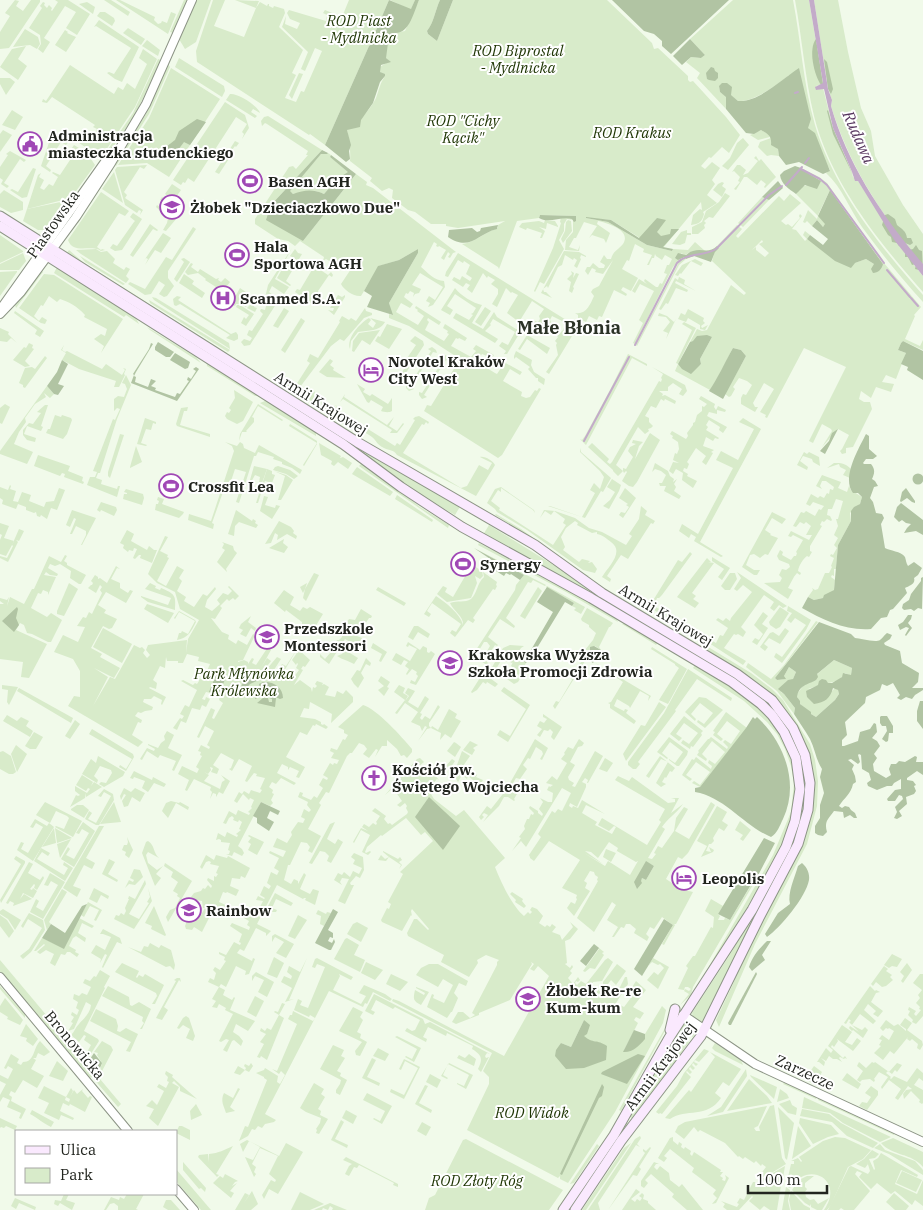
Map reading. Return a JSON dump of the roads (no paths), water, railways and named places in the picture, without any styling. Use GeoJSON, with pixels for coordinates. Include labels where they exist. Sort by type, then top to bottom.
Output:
{"type":"FeatureCollection","features":[{"type":"Feature","properties":{"kind":"main road"},"geometry":{"type":"LineString","coordinates":[[0,216],[47,251]]}},
{"type":"Feature","properties":{"kind":"main road"},"geometry":{"type":"LineString","coordinates":[[0,226],[47,251]]}},
{"type":"Feature","properties":{"kind":"main road","name":"Armii Krajowej"},"geometry":{"type":"LineString","coordinates":[[47,251],[343,444],[405,490],[462,527],[592,598],[732,682],[755,698],[772,715],[786,736],[797,764],[800,794],[794,826],[782,855],[755,905],[669,1038],[622,1122],[563,1210]]}},
{"type":"Feature","properties":{"kind":"main road","name":"Armii Krajowej"},"geometry":{"type":"LineString","coordinates":[[47,251],[351,438],[535,545],[602,593],[746,680],[762,691],[780,709],[797,735],[807,761],[810,790],[806,821],[794,852],[704,1030],[621,1141],[575,1210]]}},
{"type":"Feature","properties":{"kind":"main road"},"geometry":{"type":"LineString","coordinates":[[669,1038],[675,1009]]}},
{"type":"Feature","properties":{"kind":"street","name":"Piastowska"},"geometry":{"type":"LineString","coordinates":[[0,312],[19,296],[107,159],[122,144],[146,104],[192,0]]}},
{"type":"Feature","properties":{"kind":"street","name":"Bronowicka"},"geometry":{"type":"LineString","coordinates":[[0,977],[127,1130]]}},
{"type":"Feature","properties":{"kind":"street","name":"Zarzecze"},"geometry":{"type":"LineString","coordinates":[[683,1015],[760,1066],[923,1142]]}},
{"type":"Feature","properties":{"kind":"street"},"geometry":{"type":"LineString","coordinates":[[178,1191],[194,1210]]}},
{"type":"Feature","properties":{"kind":"waterway"},"geometry":{"type":"LineString","coordinates":[[805,163],[809,158]]}},
{"type":"Feature","properties":{"kind":"waterway"},"geometry":{"type":"LineString","coordinates":[[786,185],[802,167]]}},
{"type":"Feature","properties":{"kind":"waterway"},"geometry":{"type":"LineString","coordinates":[[801,169],[827,185],[884,263]]}},
{"type":"Feature","properties":{"kind":"waterway"},"geometry":{"type":"LineString","coordinates":[[635,345],[677,263],[686,257],[716,249],[769,195],[782,186]]}},
{"type":"Feature","properties":{"kind":"waterway"},"geometry":{"type":"LineString","coordinates":[[887,270],[910,297]]}},
{"type":"Feature","properties":{"kind":"waterway"},"geometry":{"type":"LineString","coordinates":[[911,298],[918,306]]}},
{"type":"Feature","properties":{"kind":"waterway"},"geometry":{"type":"LineString","coordinates":[[584,441],[629,357]]}},
{"type":"Feature","properties":{"kind":"place","name":"Administracja miasteczka studenckiego"},"geometry":{"type":"Point","coordinates":[30,144]}},
{"type":"Feature","properties":{"kind":"place","name":"Basen AGH"},"geometry":{"type":"Point","coordinates":[250,181]}},
{"type":"Feature","properties":{"kind":"place","name":"Żłobek \"Dzieciaczkowo Due\""},"geometry":{"type":"Point","coordinates":[172,207]}},
{"type":"Feature","properties":{"kind":"place","name":"Hala Sportowa AGH"},"geometry":{"type":"Point","coordinates":[237,255]}},
{"type":"Feature","properties":{"kind":"place","name":"Scanmed S.A."},"geometry":{"type":"Point","coordinates":[223,298]}},
{"type":"Feature","properties":{"kind":"place","name":"Novotel Kraków City West"},"geometry":{"type":"Point","coordinates":[371,370]}},
{"type":"Feature","properties":{"kind":"place","name":"Crossfit Lea"},"geometry":{"type":"Point","coordinates":[171,486]}},
{"type":"Feature","properties":{"kind":"place","name":"Synergy"},"geometry":{"type":"Point","coordinates":[463,564]}},
{"type":"Feature","properties":{"kind":"place","name":"Przedszkole Montessori"},"geometry":{"type":"Point","coordinates":[267,637]}},
{"type":"Feature","properties":{"kind":"place","name":"Krakowska Wyższa Szkoła Promocji Zdrowia"},"geometry":{"type":"Point","coordinates":[450,663]}},
{"type":"Feature","properties":{"kind":"place","name":"Kościół pw. Świętego Wojciecha"},"geometry":{"type":"Point","coordinates":[374,778]}},
{"type":"Feature","properties":{"kind":"place","name":"Leopolis"},"geometry":{"type":"Point","coordinates":[684,878]}},
{"type":"Feature","properties":{"kind":"place","name":"Rainbow"},"geometry":{"type":"Point","coordinates":[189,910]}},
{"type":"Feature","properties":{"kind":"place","name":"Żłobek Re-re Kum-kum"},"geometry":{"type":"Point","coordinates":[528,999]}},
{"type":"Feature","properties":{"kind":"district","name":"Małe Błonia"},"geometry":{"type":"Point","coordinates":[569,327]}},
{"type":"Feature","properties":{"kind":"park label","name":"ROD Piast - Mydlnicka"},"geometry":{"type":"Point","coordinates":[359,28]}},
{"type":"Feature","properties":{"kind":"park label","name":"ROD Biprostal - Mydlnicka"},"geometry":{"type":"Point","coordinates":[518,58]}},
{"type":"Feature","properties":{"kind":"park label","name":"ROD \"Cichy Kącik\""},"geometry":{"type":"Point","coordinates":[463,128]}},
{"type":"Feature","properties":{"kind":"park label","name":"ROD Krakus"},"geometry":{"type":"Point","coordinates":[632,132]}},
{"type":"Feature","properties":{"kind":"park label","name":"Park Młynówka Królewska"},"geometry":{"type":"Point","coordinates":[244,682]}},
{"type":"Feature","properties":{"kind":"park label","name":"ROD Widok"},"geometry":{"type":"Point","coordinates":[532,1112]}},
{"type":"Feature","properties":{"kind":"park label","name":"ROD Złoty Róg"},"geometry":{"type":"Point","coordinates":[477,1180]}},
{"type":"Feature","properties":{"kind":"water label","name":"Rudawa"},"geometry":{"type":"Point","coordinates":[859,137]}}]}
